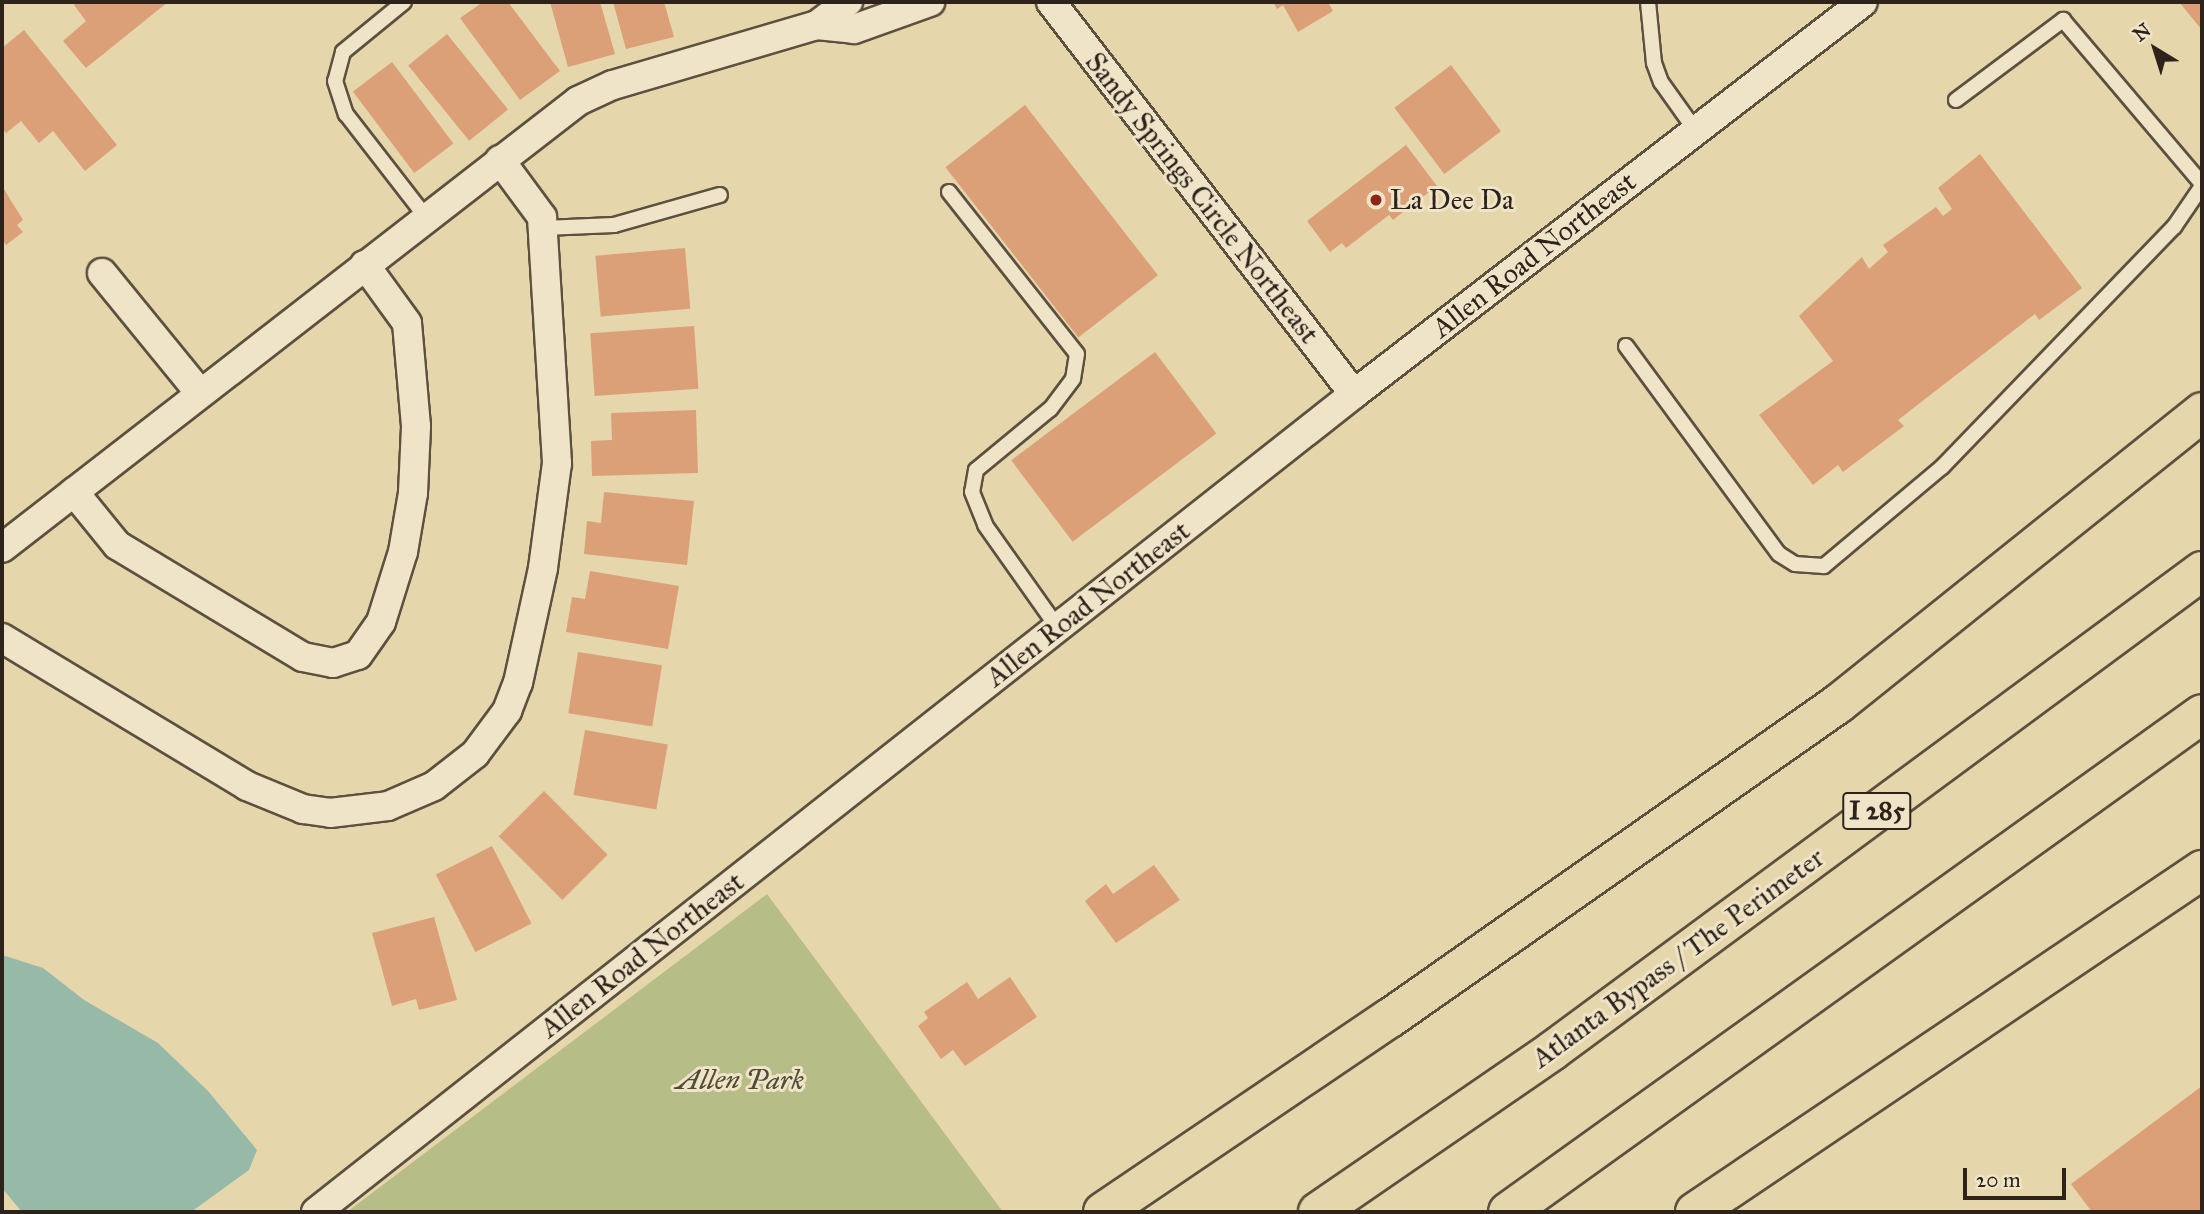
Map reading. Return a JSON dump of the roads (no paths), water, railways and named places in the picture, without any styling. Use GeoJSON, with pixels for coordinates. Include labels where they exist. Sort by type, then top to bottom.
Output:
{"type":"FeatureCollection","features":[{"type":"Feature","properties":{"kind":"highway"},"geometry":{"type":"LineString","coordinates":[[1104,1212],[1390,1018],[1838,704],[2202,412]]}},
{"type":"Feature","properties":{"kind":"highway","name":"Atlanta Bypass / The Perimeter"},"geometry":{"type":"LineString","coordinates":[[1318,1212],[1552,1051],[2202,571]]}},
{"type":"Feature","properties":{"kind":"highway"},"geometry":{"type":"LineString","coordinates":[[1508,1212],[2202,714]]}},
{"type":"Feature","properties":{"kind":"highway"},"geometry":{"type":"LineString","coordinates":[[1695,1212],[2202,870]]}},
{"type":"Feature","properties":{"kind":"street"},"geometry":{"type":"LineString","coordinates":[[2,548],[500,160],[595,92],[817,25],[848,2]]}},
{"type":"Feature","properties":{"kind":"street"},"geometry":{"type":"LineString","coordinates":[[817,25],[854,29],[880,12],[930,2]]}},
{"type":"Feature","properties":{"kind":"street","name":"Sandy Springs Circle Northeast"},"geometry":{"type":"LineString","coordinates":[[1051,2],[1354,394]]}},
{"type":"Feature","properties":{"kind":"street","name":"Allen Road Northeast"},"geometry":{"type":"LineString","coordinates":[[316,1212],[1354,394],[1863,2]]}},
{"type":"Feature","properties":{"kind":"street"},"geometry":{"type":"LineString","coordinates":[[2,638],[247,786],[303,809],[330,813],[388,806],[456,771],[493,734],[507,711],[518,683],[543,568],[557,463],[544,228],[535,204],[500,160]]}},
{"type":"Feature","properties":{"kind":"street"},"geometry":{"type":"LineString","coordinates":[[74,492],[117,545],[303,657],[333,663],[358,655],[381,622],[403,552],[416,447],[407,323],[365,265]]}},
{"type":"Feature","properties":{"kind":"street"},"geometry":{"type":"LineString","coordinates":[[102,273],[200,394]]}},
{"type":"Feature","properties":{"kind":"lane"},"geometry":{"type":"LineString","coordinates":[[404,2],[343,52],[335,81],[346,114],[426,217]]}},
{"type":"Feature","properties":{"kind":"lane"},"geometry":{"type":"LineString","coordinates":[[1648,2],[1654,63],[1696,131]]}},
{"type":"Feature","properties":{"kind":"lane"},"geometry":{"type":"LineString","coordinates":[[1626,346],[1779,554],[1795,564],[1824,566],[1942,467],[2174,227],[2202,185],[2063,20],[1956,100]]}},
{"type":"Feature","properties":{"kind":"lane"},"geometry":{"type":"LineString","coordinates":[[949,192],[1077,354],[1073,379],[1050,409],[976,470],[972,492],[985,525],[1058,628]]}},
{"type":"Feature","properties":{"kind":"lane"},"geometry":{"type":"LineString","coordinates":[[544,228],[614,225],[720,195]]}},
{"type":"Feature","properties":{"kind":"place","name":"La Dee Da"},"geometry":{"type":"Point","coordinates":[1376,200]}},
{"type":"Feature","properties":{"kind":"park label","name":"Allen Park"},"geometry":{"type":"Point","coordinates":[740,1080]}}]}
